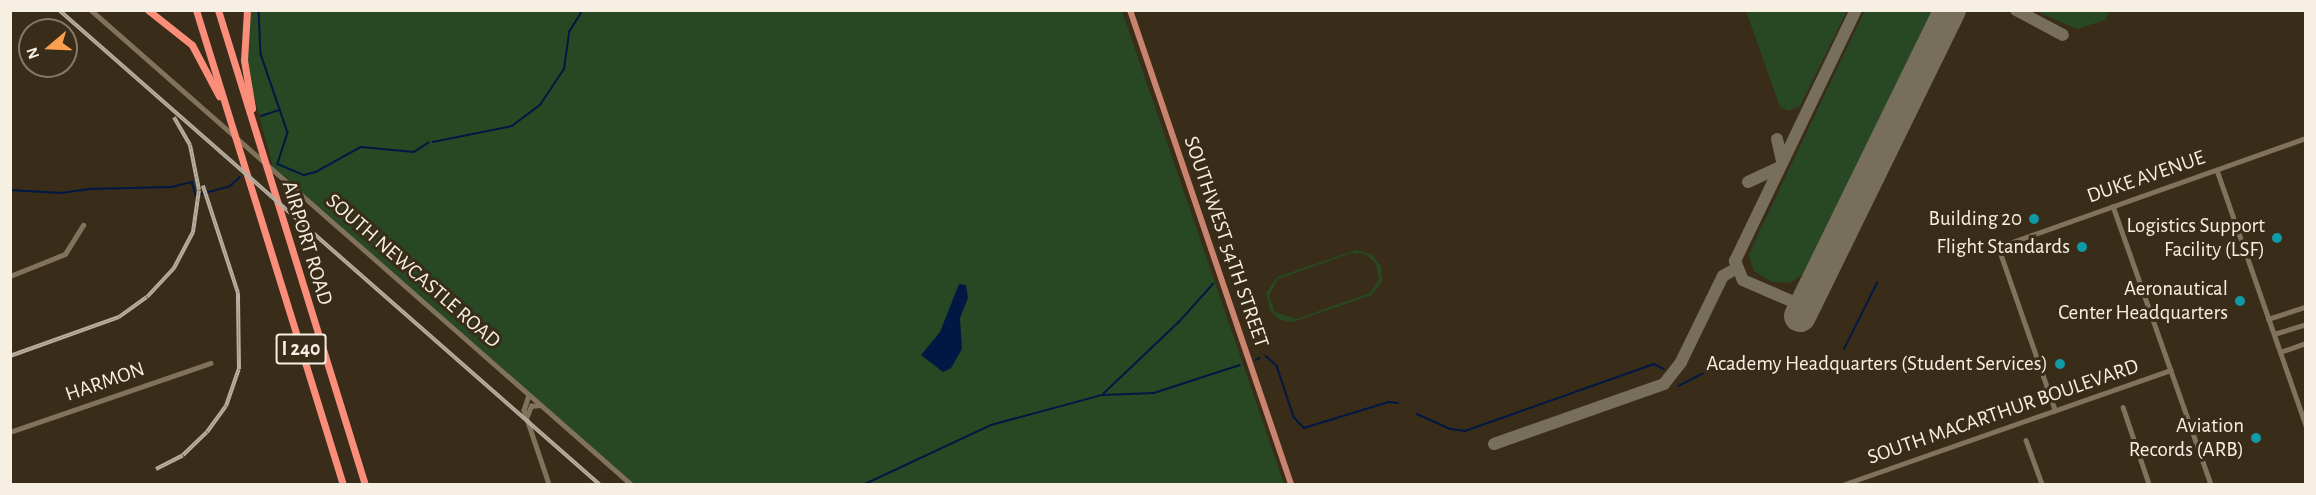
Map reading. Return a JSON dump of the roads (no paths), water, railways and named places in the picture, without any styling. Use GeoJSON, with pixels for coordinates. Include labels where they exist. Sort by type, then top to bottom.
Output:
{"type":"FeatureCollection","features":[{"type":"Feature","properties":{"kind":"highway"},"geometry":{"type":"LineString","coordinates":[[148,10],[192,45],[224,104]]}},
{"type":"Feature","properties":{"kind":"highway","name":"AIRPORT ROAD"},"geometry":{"type":"LineString","coordinates":[[196,10],[343,484]]}},
{"type":"Feature","properties":{"kind":"highway","name":"AIRPORT ROAD"},"geometry":{"type":"LineString","coordinates":[[218,10],[365,484]]}},
{"type":"Feature","properties":{"kind":"highway"},"geometry":{"type":"LineString","coordinates":[[247,10],[244,60],[257,134]]}},
{"type":"Feature","properties":{"kind":"main road","name":"SOUTHWEST 54TH STREET"},"geometry":{"type":"LineString","coordinates":[[1130,10],[1291,484]]}},
{"type":"Feature","properties":{"kind":"street","name":"SOUTH NEWCASTLE ROAD"},"geometry":{"type":"LineString","coordinates":[[91,10],[631,484]]}},
{"type":"Feature","properties":{"kind":"street","name":"DUKE AVENUE"},"geometry":{"type":"LineString","coordinates":[[2055,411],[1998,246],[2306,138]]}},
{"type":"Feature","properties":{"kind":"street"},"geometry":{"type":"LineString","coordinates":[[2217,170],[2306,425]]}},
{"type":"Feature","properties":{"kind":"street"},"geometry":{"type":"LineString","coordinates":[[2114,206],[2211,484]]}},
{"type":"Feature","properties":{"kind":"street"},"geometry":{"type":"LineString","coordinates":[[10,276],[65,254],[83,225]]}},
{"type":"Feature","properties":{"kind":"street"},"geometry":{"type":"LineString","coordinates":[[2268,319],[2306,307]]}},
{"type":"Feature","properties":{"kind":"street"},"geometry":{"type":"LineString","coordinates":[[2274,334],[2306,324]]}},
{"type":"Feature","properties":{"kind":"street"},"geometry":{"type":"LineString","coordinates":[[2280,352],[2306,343]]}},
{"type":"Feature","properties":{"kind":"street","name":"HARMON"},"geometry":{"type":"LineString","coordinates":[[10,432],[210,363]]}},
{"type":"Feature","properties":{"kind":"street","name":"SOUTH MACARTHUR BOULEVARD"},"geometry":{"type":"LineString","coordinates":[[1845,484],[2171,370]]}},
{"type":"Feature","properties":{"kind":"street"},"geometry":{"type":"LineString","coordinates":[[529,395],[524,404],[527,419],[549,484]]}},
{"type":"Feature","properties":{"kind":"street"},"geometry":{"type":"LineString","coordinates":[[527,419],[529,407],[542,406]]}},
{"type":"Feature","properties":{"kind":"street"},"geometry":{"type":"LineString","coordinates":[[2123,407],[2150,484]]}},
{"type":"Feature","properties":{"kind":"street"},"geometry":{"type":"LineString","coordinates":[[2026,440],[2042,484]]}},
{"type":"Feature","properties":{"kind":"water"},"geometry":{"type":"Polygon","coordinates":[[[959,284],[966,285],[968,298],[960,318],[962,349],[951,368],[943,372],[921,355],[940,332],[959,284]]]}},
{"type":"Feature","properties":{"kind":"waterway"},"geometry":{"type":"LineString","coordinates":[[259,10],[261,54],[288,133],[278,164],[304,175],[316,172],[361,147],[414,152],[428,143]]}},
{"type":"Feature","properties":{"kind":"waterway"},"geometry":{"type":"LineString","coordinates":[[433,142],[512,126],[540,105],[564,69],[569,32],[583,10]]}},
{"type":"Feature","properties":{"kind":"waterway"},"geometry":{"type":"LineString","coordinates":[[261,116],[280,110]]}},
{"type":"Feature","properties":{"kind":"waterway"},"geometry":{"type":"LineString","coordinates":[[201,194],[230,186],[240,177]]}},
{"type":"Feature","properties":{"kind":"waterway"},"geometry":{"type":"LineString","coordinates":[[10,190],[61,193],[88,189],[172,187],[192,182],[196,195]]}},
{"type":"Feature","properties":{"kind":"waterway"},"geometry":{"type":"LineString","coordinates":[[1844,349],[1877,283]]}},
{"type":"Feature","properties":{"kind":"waterway"},"geometry":{"type":"LineString","coordinates":[[1103,394],[1179,322],[1213,284]]}},
{"type":"Feature","properties":{"kind":"waterway"},"geometry":{"type":"LineString","coordinates":[[1266,356],[1277,366],[1294,417],[1304,428],[1389,402],[1398,403]]}},
{"type":"Feature","properties":{"kind":"waterway"},"geometry":{"type":"LineString","coordinates":[[1256,360],[1260,358]]}},
{"type":"Feature","properties":{"kind":"waterway"},"geometry":{"type":"LineString","coordinates":[[1417,414],[1451,429],[1465,431],[1654,364],[1664,369]]}},
{"type":"Feature","properties":{"kind":"waterway"},"geometry":{"type":"LineString","coordinates":[[865,484],[991,425],[1102,395],[1154,393],[1240,365]]}},
{"type":"Feature","properties":{"kind":"waterway"},"geometry":{"type":"LineString","coordinates":[[1679,386],[1715,367]]}},
{"type":"Feature","properties":{"kind":"railway"},"geometry":{"type":"LineString","coordinates":[[59,10],[599,484]]}},
{"type":"Feature","properties":{"kind":"railway"},"geometry":{"type":"LineString","coordinates":[[10,356],[119,317],[147,297],[174,268],[193,232],[199,190],[190,145],[174,117]]}},
{"type":"Feature","properties":{"kind":"railway"},"geometry":{"type":"LineString","coordinates":[[156,469],[183,455],[207,432],[226,406],[239,369],[238,293],[203,186]]}},
{"type":"Feature","properties":{"kind":"place","name":"Building 20"},"geometry":{"type":"Point","coordinates":[2034,219]}},
{"type":"Feature","properties":{"kind":"place","name":"Logistics Support Facility (LSF)"},"geometry":{"type":"Point","coordinates":[2277,238]}},
{"type":"Feature","properties":{"kind":"place","name":"Flight Standards"},"geometry":{"type":"Point","coordinates":[2082,247]}},
{"type":"Feature","properties":{"kind":"place","name":"Aeronautical Center Headquarters"},"geometry":{"type":"Point","coordinates":[2240,301]}},
{"type":"Feature","properties":{"kind":"place","name":"Academy Headquarters (Student Services)"},"geometry":{"type":"Point","coordinates":[2060,364]}},
{"type":"Feature","properties":{"kind":"place","name":"Aviation Records (ARB)"},"geometry":{"type":"Point","coordinates":[2256,438]}}]}
